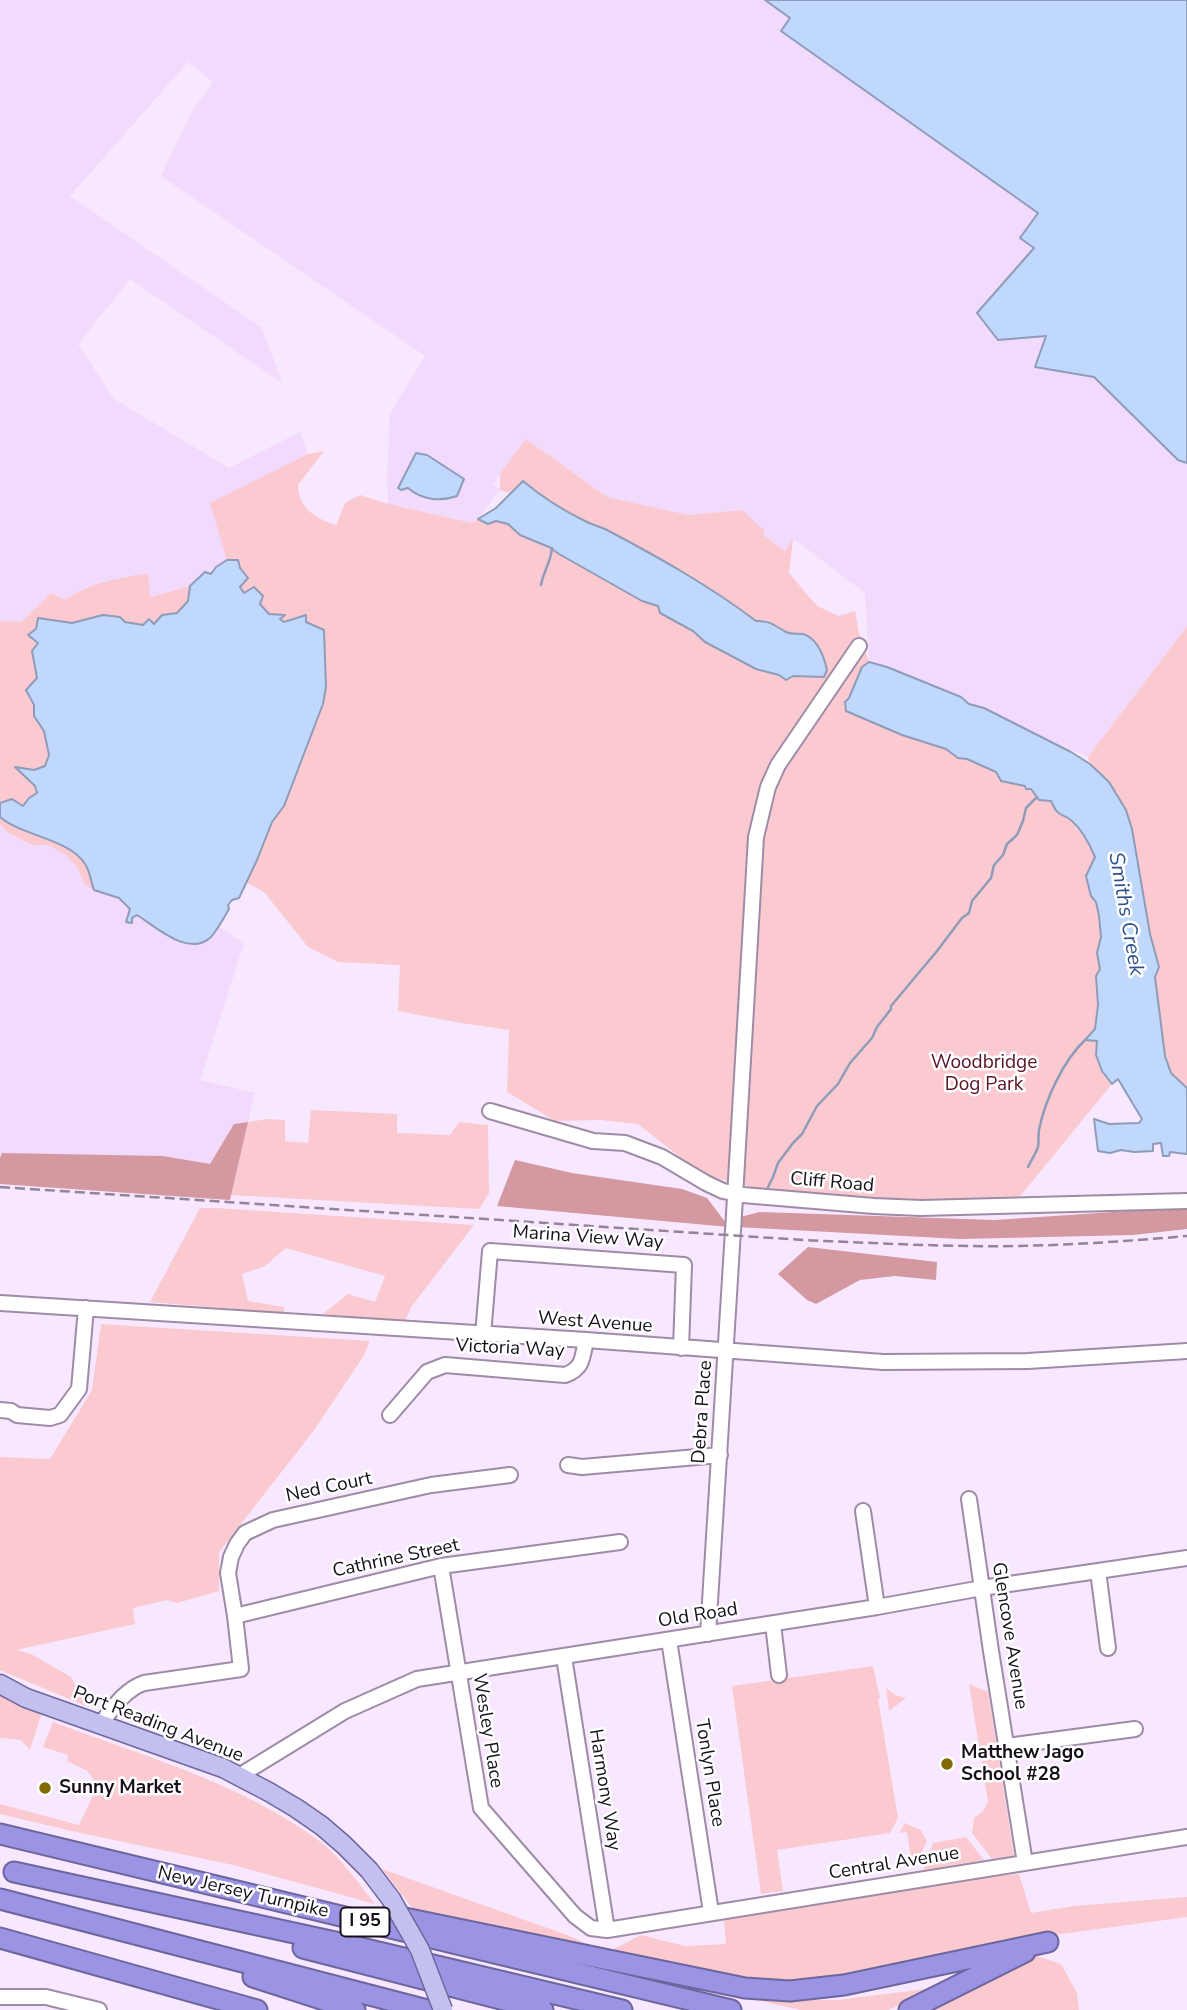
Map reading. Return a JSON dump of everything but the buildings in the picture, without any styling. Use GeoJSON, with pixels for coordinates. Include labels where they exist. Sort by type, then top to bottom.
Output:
{"type":"FeatureCollection","features":[{"type":"Feature","properties":{"kind":"highway","name":"New Jersey Turnpike"},"geometry":{"type":"LineString","coordinates":[[0,1834],[731,2010]]}},
{"type":"Feature","properties":{"kind":"highway","name":"New Jersey Turnpike"},"geometry":{"type":"LineString","coordinates":[[7,1870],[543,2010]]}},
{"type":"Feature","properties":{"kind":"highway"},"geometry":{"type":"LineString","coordinates":[[7,1870],[335,1942],[622,2010]]}},
{"type":"Feature","properties":{"kind":"highway"},"geometry":{"type":"LineString","coordinates":[[0,1899],[427,2010]]}},
{"type":"Feature","properties":{"kind":"highway"},"geometry":{"type":"LineString","coordinates":[[358,1921],[396,1916],[745,1988],[790,1991],[844,1985],[1048,1942],[909,2010]]}},
{"type":"Feature","properties":{"kind":"highway"},"geometry":{"type":"LineString","coordinates":[[137,1934],[355,2010]]}},
{"type":"Feature","properties":{"kind":"highway"},"geometry":{"type":"LineString","coordinates":[[0,1938],[257,2010]]}},
{"type":"Feature","properties":{"kind":"main road","name":"Port Reading Avenue"},"geometry":{"type":"LineString","coordinates":[[0,1684],[26,1698],[239,1776],[322,1826],[369,1870],[391,1899],[420,1950],[443,2010]]}},
{"type":"Feature","properties":{"kind":"street","name":"Debra Place"},"geometry":{"type":"LineString","coordinates":[[708,1634],[756,837],[768,787],[778,765],[859,646]]}},
{"type":"Feature","properties":{"kind":"street","name":"Cliff Road"},"geometry":{"type":"LineString","coordinates":[[490,1111],[593,1141],[625,1143],[662,1157],[723,1191],[734,1193],[921,1208],[1187,1201]]}},
{"type":"Feature","properties":{"kind":"street","name":"Marina View Way"},"geometry":{"type":"LineString","coordinates":[[483,1335],[490,1251],[684,1265],[681,1348]]}},
{"type":"Feature","properties":{"kind":"street","name":"West Avenue"},"geometry":{"type":"LineString","coordinates":[[0,1303],[586,1340],[883,1362],[1028,1361],[1187,1351]]}},
{"type":"Feature","properties":{"kind":"street"},"geometry":{"type":"LineString","coordinates":[[0,1410],[50,1418],[60,1415],[79,1389],[86,1308]]}},
{"type":"Feature","properties":{"kind":"street","name":"Victoria Way"},"geometry":{"type":"LineString","coordinates":[[390,1415],[433,1368],[445,1365],[565,1375],[580,1365],[586,1340]]}},
{"type":"Feature","properties":{"kind":"street"},"geometry":{"type":"LineString","coordinates":[[568,1465],[583,1467],[720,1455]]}},
{"type":"Feature","properties":{"kind":"street","name":"Ned Court"},"geometry":{"type":"LineString","coordinates":[[235,1616],[228,1573],[231,1557],[246,1533],[259,1525],[431,1485],[510,1475]]}},
{"type":"Feature","properties":{"kind":"street","name":"Glencove Avenue"},"geometry":{"type":"LineString","coordinates":[[969,1499],[1025,1863]]}},
{"type":"Feature","properties":{"kind":"street"},"geometry":{"type":"LineString","coordinates":[[863,1511],[877,1607]]}},
{"type":"Feature","properties":{"kind":"street","name":"Cathrine Street"},"geometry":{"type":"LineString","coordinates":[[235,1616],[441,1566],[620,1542]]}},
{"type":"Feature","properties":{"kind":"street","name":"Old Road"},"geometry":{"type":"LineString","coordinates":[[239,1776],[345,1711],[417,1679],[982,1588],[1187,1558]]}},
{"type":"Feature","properties":{"kind":"street","name":"Wesley Place"},"geometry":{"type":"LineString","coordinates":[[441,1566],[481,1808],[575,1916],[591,1927],[607,1930]]}},
{"type":"Feature","properties":{"kind":"street"},"geometry":{"type":"LineString","coordinates":[[1098,1571],[1108,1648]]}},
{"type":"Feature","properties":{"kind":"street"},"geometry":{"type":"LineString","coordinates":[[100,1725],[126,1693],[144,1683],[241,1669],[235,1616]]}},
{"type":"Feature","properties":{"kind":"street"},"geometry":{"type":"LineString","coordinates":[[773,1623],[779,1675]]}},
{"type":"Feature","properties":{"kind":"street","name":"Tonlyn Place"},"geometry":{"type":"LineString","coordinates":[[668,1640],[711,1912]]}},
{"type":"Feature","properties":{"kind":"street","name":"Harmony Way"},"geometry":{"type":"LineString","coordinates":[[564,1657],[607,1930]]}},
{"type":"Feature","properties":{"kind":"street"},"geometry":{"type":"LineString","coordinates":[[1007,1746],[1135,1728]]}},
{"type":"Feature","properties":{"kind":"street","name":"Central Avenue"},"geometry":{"type":"LineString","coordinates":[[607,1930],[1187,1837]]}},
{"type":"Feature","properties":{"kind":"street"},"geometry":{"type":"LineString","coordinates":[[0,1997],[46,1997],[99,2010]]}},
{"type":"Feature","properties":{"kind":"shaded area"},"geometry":{"type":"Polygon","coordinates":[[[0,0],[765,0],[790,18],[781,32],[1039,213],[1034,248],[977,314],[1046,336],[1036,367],[1094,377],[1178,459],[1187,463],[1187,626],[1088,757],[869,660],[865,593],[794,539],[785,551],[762,535],[742,510],[688,515],[607,497],[526,439],[493,484],[500,490],[472,523],[388,504],[390,413],[425,356],[161,176],[191,113],[213,82],[188,62],[70,196],[262,328],[282,383],[130,279],[78,344],[114,399],[229,468],[300,432],[308,454],[211,503],[227,560],[211,574],[205,572],[190,586],[150,597],[129,575],[73,594],[65,600],[51,593],[21,622],[0,621],[0,0]]]}},
{"type":"Feature","properties":{"kind":"shaded area"},"geometry":{"type":"Polygon","coordinates":[[[0,824],[7,832],[32,845],[48,845],[66,855],[77,867],[85,885],[119,898],[130,910],[132,918],[137,915],[167,936],[200,944],[211,937],[218,926],[244,943],[200,1080],[255,1093],[230,1200],[0,1184],[0,824]]]}},
{"type":"Feature","properties":{"kind":"shaded area"},"geometry":{"type":"Polygon","coordinates":[[[248,1122],[230,1200],[0,1184],[2,1153],[163,1156],[210,1164],[234,1124],[248,1122]]]}},
{"type":"Feature","properties":{"kind":"shaded area"},"geometry":{"type":"Polygon","coordinates":[[[515,1160],[572,1173],[682,1189],[707,1198],[729,1227],[497,1206],[515,1160]]]}},
{"type":"Feature","properties":{"kind":"shaded area"},"geometry":{"type":"Polygon","coordinates":[[[1187,1207],[1187,1229],[1133,1235],[960,1239],[736,1227],[740,1217],[760,1212],[995,1220],[1187,1207]]]}},
{"type":"Feature","properties":{"kind":"shaded area"},"geometry":{"type":"Polygon","coordinates":[[[808,1247],[937,1262],[936,1280],[895,1276],[860,1280],[816,1304],[807,1300],[778,1274],[808,1247]]]}},
{"type":"Feature","properties":{"kind":"green space","name":"Woodbridge Dog Park"},"geometry":{"type":"Polygon","coordinates":[[[526,439],[607,497],[688,515],[742,510],[765,531],[763,535],[785,551],[793,539],[789,573],[817,606],[839,616],[855,611],[869,662],[862,667],[849,698],[870,722],[946,749],[958,758],[967,759],[996,773],[1001,781],[1031,788],[1039,800],[1051,801],[1056,813],[1071,821],[1089,844],[1095,857],[1091,896],[1096,902],[1101,937],[1097,953],[1100,969],[1095,1029],[1086,1040],[1098,1041],[1096,1055],[1102,1071],[1112,1084],[1017,1200],[922,1205],[771,1192],[713,1177],[685,1161],[638,1124],[600,1120],[555,1121],[507,1092],[509,1030],[398,1011],[400,965],[338,962],[308,947],[264,892],[246,882],[272,822],[284,806],[323,704],[324,631],[306,622],[306,616],[283,622],[280,619],[284,616],[269,614],[249,598],[240,587],[248,578],[240,568],[238,560],[227,560],[210,503],[308,454],[324,451],[298,485],[299,493],[305,506],[321,519],[336,525],[345,503],[360,495],[472,523],[478,519],[488,524],[496,521],[508,524],[642,601],[659,606],[661,613],[693,631],[705,642],[756,669],[779,675],[786,680],[803,675],[790,634],[766,620],[756,621],[683,573],[607,530],[570,514],[523,481],[509,493],[500,490],[500,474],[526,439]]]}},
{"type":"Feature","properties":{"kind":"green space"},"geometry":{"type":"Polygon","coordinates":[[[148,574],[150,597],[190,586],[188,601],[177,614],[162,615],[154,624],[149,619],[143,625],[103,615],[73,623],[46,620],[38,643],[32,651],[38,678],[29,699],[34,705],[34,716],[44,731],[49,755],[45,766],[34,770],[16,767],[35,786],[38,793],[29,798],[23,806],[15,802],[0,803],[0,621],[21,622],[51,593],[65,600],[104,582],[148,574]]]}},
{"type":"Feature","properties":{"kind":"green space"},"geometry":{"type":"Polygon","coordinates":[[[1187,626],[1187,1088],[1170,1073],[1165,1056],[1155,977],[1159,966],[1150,934],[1132,829],[1109,782],[1090,764],[1088,757],[1187,626]]]}},
{"type":"Feature","properties":{"kind":"green space"},"geometry":{"type":"Polygon","coordinates":[[[0,817],[20,829],[57,843],[78,856],[87,867],[94,890],[85,885],[77,867],[66,855],[48,845],[32,845],[7,832],[0,824],[0,817]]]}},
{"type":"Feature","properties":{"kind":"green space"},"geometry":{"type":"Polygon","coordinates":[[[311,1110],[397,1114],[397,1133],[450,1135],[459,1122],[488,1125],[489,1193],[479,1209],[231,1195],[248,1122],[285,1120],[285,1141],[308,1143],[311,1110]]]}},
{"type":"Feature","properties":{"kind":"green space"},"geometry":{"type":"Polygon","coordinates":[[[200,1208],[474,1225],[412,1306],[404,1323],[323,1314],[348,1294],[375,1302],[385,1276],[286,1248],[265,1266],[242,1274],[248,1301],[284,1307],[284,1313],[150,1302],[200,1208]]]}},
{"type":"Feature","properties":{"kind":"green space"},"geometry":{"type":"Polygon","coordinates":[[[101,1324],[370,1341],[363,1357],[312,1433],[219,1552],[219,1591],[177,1603],[167,1600],[133,1608],[135,1624],[16,1650],[31,1654],[71,1677],[86,1706],[0,1670],[0,1457],[50,1459],[92,1390],[101,1324]]]}},
{"type":"Feature","properties":{"kind":"green space"},"geometry":{"type":"Polygon","coordinates":[[[873,1666],[898,1818],[890,1833],[777,1850],[783,1891],[761,1894],[732,1686],[873,1666]]]}},
{"type":"Feature","properties":{"kind":"green space"},"geometry":{"type":"Polygon","coordinates":[[[969,1684],[988,1692],[1014,1856],[992,1859],[972,1833],[974,1818],[983,1811],[988,1802],[969,1684]]]}},
{"type":"Feature","properties":{"kind":"green space"},"geometry":{"type":"Polygon","coordinates":[[[886,1688],[895,1695],[906,1698],[889,1711],[886,1688]]]}},
{"type":"Feature","properties":{"kind":"green space"},"geometry":{"type":"Polygon","coordinates":[[[0,1695],[41,1715],[30,1750],[21,1740],[0,1738],[0,1695]]]}},
{"type":"Feature","properties":{"kind":"green space"},"geometry":{"type":"Polygon","coordinates":[[[53,1722],[190,1772],[288,1820],[333,1853],[375,1904],[233,1865],[0,1814],[0,1804],[79,1825],[98,1785],[87,1771],[67,1761],[68,1755],[43,1747],[53,1722]]]}},
{"type":"Feature","properties":{"kind":"green space"},"geometry":{"type":"Polygon","coordinates":[[[905,1823],[921,1830],[927,1841],[913,1870],[907,1832],[899,1833],[905,1823]]]}},
{"type":"Feature","properties":{"kind":"green space"},"geometry":{"type":"Polygon","coordinates":[[[966,1837],[984,1860],[923,1870],[933,1843],[966,1837]]]}},
{"type":"Feature","properties":{"kind":"green space"},"geometry":{"type":"Polygon","coordinates":[[[382,1869],[567,1935],[589,1945],[419,1917],[382,1869]]]}},
{"type":"Feature","properties":{"kind":"green space"},"geometry":{"type":"Polygon","coordinates":[[[1019,1874],[1031,1913],[1074,1906],[1187,1897],[1187,1917],[1061,1934],[924,1957],[811,1980],[727,1980],[610,1951],[641,1935],[685,1946],[726,1944],[724,1919],[958,1880],[1019,1874]]]}},
{"type":"Feature","properties":{"kind":"green space"},"geometry":{"type":"Polygon","coordinates":[[[1034,1955],[1061,1964],[1077,1993],[1079,2010],[927,2010],[1034,1955]]]}},
{"type":"Feature","properties":{"kind":"green space"},"geometry":{"type":"Polygon","coordinates":[[[926,1989],[887,2010],[801,2010],[747,1998],[837,2000],[926,1989]]]}},
{"type":"Feature","properties":{"kind":"water"},"geometry":{"type":"Polygon","coordinates":[[[765,0],[1187,0],[1187,463],[1178,460],[1094,377],[1035,367],[1046,336],[998,340],[977,313],[1034,248],[1020,238],[1038,213],[781,31],[790,18],[765,0]]]}},
{"type":"Feature","properties":{"kind":"water"},"geometry":{"type":"Polygon","coordinates":[[[416,453],[427,455],[464,479],[457,496],[431,499],[408,488],[398,488],[416,453]]]}},
{"type":"Feature","properties":{"kind":"water"},"geometry":{"type":"Polygon","coordinates":[[[523,481],[570,513],[683,572],[756,621],[768,622],[788,633],[808,636],[824,659],[827,670],[824,677],[793,676],[786,680],[779,675],[756,669],[705,642],[693,631],[660,613],[658,606],[642,601],[549,547],[520,535],[508,524],[496,521],[488,524],[478,519],[496,508],[523,481]]]}},
{"type":"Feature","properties":{"kind":"water"},"geometry":{"type":"Polygon","coordinates":[[[227,560],[238,560],[240,568],[248,578],[240,587],[244,593],[254,587],[263,596],[260,604],[269,614],[285,615],[280,619],[284,622],[306,615],[306,622],[324,630],[326,687],[323,704],[284,806],[272,822],[239,898],[228,905],[229,909],[211,937],[202,943],[193,944],[163,933],[137,915],[132,918],[132,923],[126,922],[130,909],[119,898],[94,890],[87,867],[78,856],[57,843],[20,829],[0,817],[0,803],[12,799],[23,806],[37,793],[35,786],[15,767],[34,770],[45,766],[49,755],[44,731],[34,716],[34,705],[26,690],[37,678],[32,651],[38,643],[28,635],[36,629],[38,618],[72,623],[103,615],[120,617],[125,622],[143,625],[149,619],[154,624],[162,615],[177,613],[188,601],[190,586],[205,572],[211,574],[227,560]]]}},
{"type":"Feature","properties":{"kind":"water","name":"Smiths Creek"},"geometry":{"type":"Polygon","coordinates":[[[869,662],[984,708],[1071,752],[1090,764],[1109,782],[1126,810],[1132,829],[1150,934],[1159,967],[1155,977],[1165,1056],[1171,1073],[1187,1088],[1187,1154],[1170,1152],[1169,1156],[1163,1156],[1161,1143],[1153,1144],[1153,1151],[1098,1151],[1094,1119],[1109,1124],[1139,1123],[1142,1119],[1118,1079],[1112,1084],[1102,1071],[1096,1055],[1097,1041],[1085,1040],[1095,1029],[1098,1005],[1096,976],[1100,969],[1097,953],[1101,937],[1096,902],[1091,896],[1086,876],[1095,857],[1082,833],[1072,821],[1058,813],[1051,801],[1039,800],[1031,789],[1001,781],[996,772],[967,759],[958,758],[946,749],[902,735],[846,711],[845,702],[862,667],[869,662]]]}},
{"type":"Feature","properties":{"kind":"waterway"},"geometry":{"type":"LineString","coordinates":[[541,585],[552,548]]}},
{"type":"Feature","properties":{"kind":"waterway"},"geometry":{"type":"LineString","coordinates":[[768,1187],[778,1163],[802,1134],[817,1106],[838,1084],[850,1063],[872,1038],[891,1006],[962,918],[969,913],[972,901],[991,878],[994,865],[1003,855],[1007,844],[1017,835],[1026,808],[1037,797]]}},
{"type":"Feature","properties":{"kind":"waterway"},"geometry":{"type":"LineString","coordinates":[[1028,1167],[1038,1147],[1039,1130],[1050,1094],[1069,1059],[1085,1040]]}},
{"type":"Feature","properties":{"kind":"railway"},"geometry":{"type":"LineString","coordinates":[[0,1187],[803,1240],[963,1246],[1102,1243],[1187,1236]]}},
{"type":"Feature","properties":{"kind":"place","name":"Matthew Jago School #28"},"geometry":{"type":"Point","coordinates":[947,1764]}},
{"type":"Feature","properties":{"kind":"place","name":"Sunny Market"},"geometry":{"type":"Point","coordinates":[45,1788]}}]}
